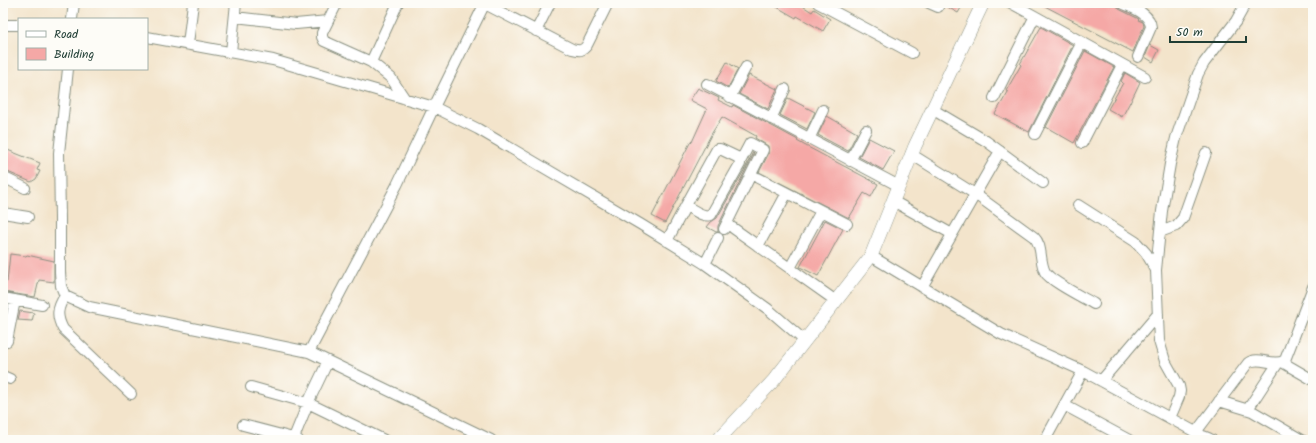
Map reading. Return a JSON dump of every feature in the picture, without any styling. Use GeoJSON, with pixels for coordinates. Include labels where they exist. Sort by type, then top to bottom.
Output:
{"type":"FeatureCollection","features":[{"type":"Feature","properties":{"kind":"street"},"geometry":{"type":"LineString","coordinates":[[72,18],[74,3]]}},
{"type":"Feature","properties":{"kind":"street"},"geometry":{"type":"LineString","coordinates":[[188,44],[193,3]]}},
{"type":"Feature","properties":{"kind":"street"},"geometry":{"type":"LineString","coordinates":[[231,52],[236,3]]}},
{"type":"Feature","properties":{"kind":"street"},"geometry":{"type":"LineString","coordinates":[[337,3],[322,33],[324,41],[371,62],[391,78],[405,99]]}},
{"type":"Feature","properties":{"kind":"street"},"geometry":{"type":"LineString","coordinates":[[371,62],[398,3]]}},
{"type":"Feature","properties":{"kind":"street"},"geometry":{"type":"LineString","coordinates":[[536,31],[550,3]]}},
{"type":"Feature","properties":{"kind":"street"},"geometry":{"type":"LineString","coordinates":[[309,352],[397,185],[485,4],[572,49],[581,51],[587,45],[608,3]]}},
{"type":"Feature","properties":{"kind":"street"},"geometry":{"type":"LineString","coordinates":[[818,3],[834,7],[912,53]]}},
{"type":"Feature","properties":{"kind":"street"},"geometry":{"type":"LineString","coordinates":[[718,440],[774,380],[871,256],[912,154],[983,3]]}},
{"type":"Feature","properties":{"kind":"street"},"geometry":{"type":"LineString","coordinates":[[1012,3],[1145,77]]}},
{"type":"Feature","properties":{"kind":"street"},"geometry":{"type":"LineString","coordinates":[[1122,3],[1143,14],[1150,23],[1151,27],[1138,57]]}},
{"type":"Feature","properties":{"kind":"street"},"geometry":{"type":"LineString","coordinates":[[1170,418],[1180,391],[1179,386],[1165,361],[1159,341],[1156,270],[1162,211],[1176,138],[1194,84],[1204,63],[1236,21],[1246,3]]}},
{"type":"Feature","properties":{"kind":"street"},"geometry":{"type":"LineString","coordinates":[[994,98],[1035,16]]}},
{"type":"Feature","properties":{"kind":"street"},"geometry":{"type":"LineString","coordinates":[[235,17],[296,24],[328,22]]}},
{"type":"Feature","properties":{"kind":"street"},"geometry":{"type":"LineString","coordinates":[[3,25],[18,25]]}},
{"type":"Feature","properties":{"kind":"street"},"geometry":{"type":"LineString","coordinates":[[148,37],[273,60],[434,107],[478,129],[705,264],[768,308],[804,341]]}},
{"type":"Feature","properties":{"kind":"street"},"geometry":{"type":"LineString","coordinates":[[1035,134],[1082,42]]}},
{"type":"Feature","properties":{"kind":"street"},"geometry":{"type":"LineString","coordinates":[[1082,143],[1122,65]]}},
{"type":"Feature","properties":{"kind":"street"},"geometry":{"type":"LineString","coordinates":[[730,97],[746,68]]}},
{"type":"Feature","properties":{"kind":"street"},"geometry":{"type":"LineString","coordinates":[[68,70],[59,153],[60,272],[61,286],[65,296],[89,307],[309,352],[491,440]]}},
{"type":"Feature","properties":{"kind":"street"},"geometry":{"type":"LineString","coordinates":[[707,84],[899,186]]}},
{"type":"Feature","properties":{"kind":"street"},"geometry":{"type":"LineString","coordinates":[[771,119],[785,89]]}},
{"type":"Feature","properties":{"kind":"street"},"geometry":{"type":"LineString","coordinates":[[932,109],[1000,150],[1043,183]]}},
{"type":"Feature","properties":{"kind":"street"},"geometry":{"type":"LineString","coordinates":[[809,139],[823,110]]}},
{"type":"Feature","properties":{"kind":"street"},"geometry":{"type":"LineString","coordinates":[[850,161],[866,130]]}},
{"type":"Feature","properties":{"kind":"street"},"geometry":{"type":"LineString","coordinates":[[686,206],[704,215],[711,215],[740,164],[750,143],[763,150],[729,229],[758,246],[836,301]]}},
{"type":"Feature","properties":{"kind":"street"},"geometry":{"type":"LineString","coordinates":[[667,241],[717,149],[724,150],[741,160]]}},
{"type":"Feature","properties":{"kind":"street"},"geometry":{"type":"LineString","coordinates":[[922,287],[1000,150]]}},
{"type":"Feature","properties":{"kind":"street"},"geometry":{"type":"LineString","coordinates":[[1160,232],[1176,226],[1183,218],[1206,153]]}},
{"type":"Feature","properties":{"kind":"street"},"geometry":{"type":"LineString","coordinates":[[912,154],[975,194],[1037,240],[1044,270],[1049,276],[1094,304]]}},
{"type":"Feature","properties":{"kind":"street"},"geometry":{"type":"LineString","coordinates":[[3,177],[26,188]]}},
{"type":"Feature","properties":{"kind":"street"},"geometry":{"type":"LineString","coordinates":[[758,178],[847,224]]}},
{"type":"Feature","properties":{"kind":"street"},"geometry":{"type":"LineString","coordinates":[[758,246],[787,193]]}},
{"type":"Feature","properties":{"kind":"street"},"geometry":{"type":"LineString","coordinates":[[893,200],[952,234]]}},
{"type":"Feature","properties":{"kind":"street"},"geometry":{"type":"LineString","coordinates":[[1078,205],[1136,242],[1146,253],[1156,270]]}},
{"type":"Feature","properties":{"kind":"street"},"geometry":{"type":"LineString","coordinates":[[790,268],[821,211]]}},
{"type":"Feature","properties":{"kind":"street"},"geometry":{"type":"LineString","coordinates":[[3,213],[28,218]]}},
{"type":"Feature","properties":{"kind":"street"},"geometry":{"type":"LineString","coordinates":[[705,264],[718,238]]}},
{"type":"Feature","properties":{"kind":"street"},"geometry":{"type":"LineString","coordinates":[[871,256],[1001,334],[1101,380],[1170,418],[1197,436],[1206,436],[1212,440]]}},
{"type":"Feature","properties":{"kind":"street"},"geometry":{"type":"LineString","coordinates":[[1248,409],[1280,362],[1287,356],[1313,287]]}},
{"type":"Feature","properties":{"kind":"street"},"geometry":{"type":"LineString","coordinates":[[65,296],[58,309],[62,329],[131,394]]}},
{"type":"Feature","properties":{"kind":"street"},"geometry":{"type":"LineString","coordinates":[[3,298],[42,305]]}},
{"type":"Feature","properties":{"kind":"street"},"geometry":{"type":"LineString","coordinates":[[7,341],[15,300]]}},
{"type":"Feature","properties":{"kind":"street"},"geometry":{"type":"LineString","coordinates":[[1101,380],[1158,314]]}},
{"type":"Feature","properties":{"kind":"street"},"geometry":{"type":"LineString","coordinates":[[243,425],[295,439],[308,402],[328,361]]}},
{"type":"Feature","properties":{"kind":"street"},"geometry":{"type":"LineString","coordinates":[[1197,436],[1219,401],[1250,361],[1280,362],[1313,380]]}},
{"type":"Feature","properties":{"kind":"street"},"geometry":{"type":"LineString","coordinates":[[1045,440],[1083,371]]}},
{"type":"Feature","properties":{"kind":"street"},"geometry":{"type":"LineString","coordinates":[[251,386],[308,402],[384,440]]}},
{"type":"Feature","properties":{"kind":"street"},"geometry":{"type":"LineString","coordinates":[[1219,401],[1248,409],[1302,440]]}},
{"type":"Feature","properties":{"kind":"street"},"geometry":{"type":"LineString","coordinates":[[1064,405],[1129,440]]}},
{"type":"Feature","properties":{"kind":"building"},"geometry":{"type":"Polygon","coordinates":[[[770,3],[798,3],[812,12],[814,9],[830,19],[823,31],[770,3]]]}},
{"type":"Feature","properties":{"kind":"building"},"geometry":{"type":"Polygon","coordinates":[[[943,3],[964,3],[958,13],[943,3]]]}},
{"type":"Feature","properties":{"kind":"building"},"geometry":{"type":"Polygon","coordinates":[[[1039,3],[1116,3],[1119,9],[1139,19],[1138,20],[1143,22],[1144,26],[1133,52],[1039,3]]]}},
{"type":"Feature","properties":{"kind":"building"},"geometry":{"type":"Polygon","coordinates":[[[1041,27],[1073,45],[1029,132],[995,114],[1008,92],[1006,91],[1021,65],[1020,64],[1041,27]]]}},
{"type":"Feature","properties":{"kind":"building"},"geometry":{"type":"Polygon","coordinates":[[[1150,45],[1159,50],[1153,62],[1145,57],[1150,45]]]}},
{"type":"Feature","properties":{"kind":"building"},"geometry":{"type":"Polygon","coordinates":[[[1085,51],[1114,67],[1074,143],[1046,127],[1085,51]]]}},
{"type":"Feature","properties":{"kind":"building"},"geometry":{"type":"Polygon","coordinates":[[[727,62],[738,69],[728,88],[716,81],[727,62]]]}},
{"type":"Feature","properties":{"kind":"building"},"geometry":{"type":"Polygon","coordinates":[[[1125,73],[1140,82],[1122,117],[1108,109],[1123,83],[1121,81],[1125,73]]]}},
{"type":"Feature","properties":{"kind":"building"},"geometry":{"type":"Polygon","coordinates":[[[749,75],[777,89],[768,109],[739,94],[749,75]]]}},
{"type":"Feature","properties":{"kind":"building"},"geometry":{"type":"Polygon","coordinates":[[[698,88],[719,98],[718,100],[732,107],[733,105],[878,184],[871,197],[864,193],[849,218],[759,172],[769,153],[768,146],[755,138],[756,136],[722,117],[712,133],[665,223],[652,216],[691,141],[692,142],[707,109],[690,100],[698,88]]]}},
{"type":"Feature","properties":{"kind":"building"},"geometry":{"type":"Polygon","coordinates":[[[788,98],[815,112],[807,129],[780,115],[788,98]]]}},
{"type":"Feature","properties":{"kind":"building"},"geometry":{"type":"Polygon","coordinates":[[[827,116],[857,133],[848,151],[818,135],[827,116]]]}},
{"type":"Feature","properties":{"kind":"building"},"geometry":{"type":"Polygon","coordinates":[[[869,138],[894,151],[883,170],[859,157],[869,138]]]}},
{"type":"Feature","properties":{"kind":"building"},"geometry":{"type":"Polygon","coordinates":[[[5,149],[40,163],[37,170],[40,171],[36,179],[31,182],[3,170],[3,153],[5,149]]]}},
{"type":"Feature","properties":{"kind":"building"},"geometry":{"type":"Polygon","coordinates":[[[753,152],[754,153],[718,226],[718,232],[716,232],[707,227],[717,218],[753,152]]]}},
{"type":"Feature","properties":{"kind":"building"},"geometry":{"type":"Polygon","coordinates":[[[825,220],[843,229],[818,276],[800,267],[825,220]]]}},
{"type":"Feature","properties":{"kind":"building"},"geometry":{"type":"Polygon","coordinates":[[[10,254],[27,255],[54,261],[54,282],[39,280],[35,297],[3,292],[3,281],[7,282],[10,254]]]}},
{"type":"Feature","properties":{"kind":"building"},"geometry":{"type":"Polygon","coordinates":[[[20,311],[34,313],[32,321],[18,320],[20,311]]]}}]}
